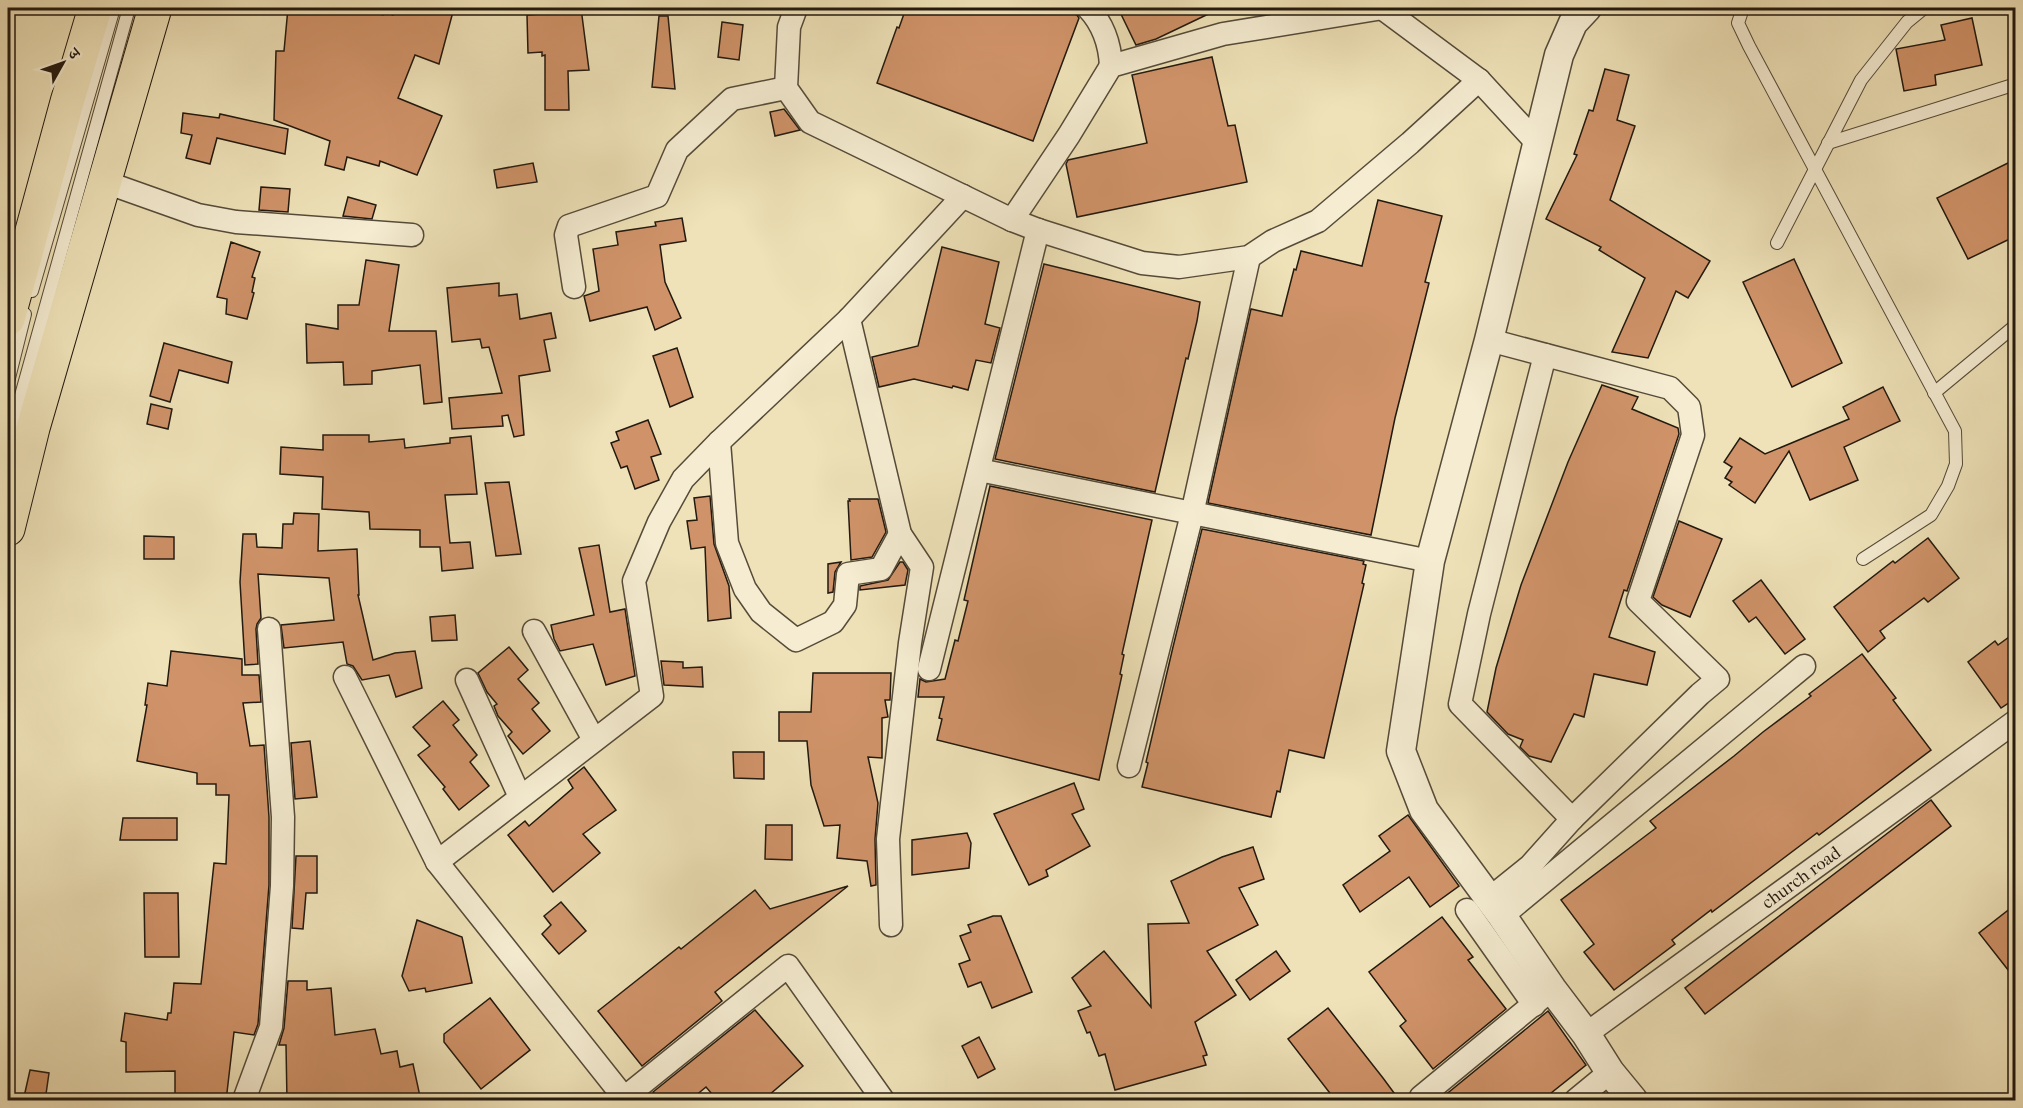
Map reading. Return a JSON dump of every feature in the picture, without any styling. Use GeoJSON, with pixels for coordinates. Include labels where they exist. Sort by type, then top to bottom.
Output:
{"type":"FeatureCollection","features":[{"type":"Feature","properties":{"kind":"main road"},"geometry":{"type":"LineString","coordinates":[[8,319],[95,8]]}},
{"type":"Feature","properties":{"kind":"main road"},"geometry":{"type":"LineString","coordinates":[[8,529],[36,417],[155,8]]}},
{"type":"Feature","properties":{"kind":"street"},"geometry":{"type":"LineString","coordinates":[[796,8],[789,27],[786,88],[810,122],[1012,220],[1142,263],[1179,267],[1249,257],[1273,241],[1318,221],[1410,143],[1479,80]]}},
{"type":"Feature","properties":{"kind":"street"},"geometry":{"type":"LineString","coordinates":[[1012,220],[1069,135],[1111,66],[1110,49],[1095,15],[1088,8]]}},
{"type":"Feature","properties":{"kind":"street"},"geometry":{"type":"LineString","coordinates":[[1111,66],[1223,34],[1382,8],[1479,80],[1538,144]]}},
{"type":"Feature","properties":{"kind":"street"},"geometry":{"type":"LineString","coordinates":[[1587,8],[1573,23],[1559,56],[1489,340],[1430,561],[1401,751],[1424,810],[1543,997],[1586,1034],[1610,1072],[1634,1101]]}},
{"type":"Feature","properties":{"kind":"street"},"geometry":{"type":"LineString","coordinates":[[574,287],[566,235],[569,226],[657,196],[677,150],[732,99],[786,88]]}},
{"type":"Feature","properties":{"kind":"street"},"geometry":{"type":"LineString","coordinates":[[105,182],[198,215],[236,222],[412,236]]}},
{"type":"Feature","properties":{"kind":"street"},"geometry":{"type":"LineString","coordinates":[[437,862],[652,696],[634,581],[659,522],[683,479],[849,319],[963,196]]}},
{"type":"Feature","properties":{"kind":"street"},"geometry":{"type":"LineString","coordinates":[[929,669],[1038,230]]}},
{"type":"Feature","properties":{"kind":"street"},"geometry":{"type":"LineString","coordinates":[[1129,765],[1192,514],[1249,257]]}},
{"type":"Feature","properties":{"kind":"street"},"geometry":{"type":"LineString","coordinates":[[849,319],[900,534],[922,567],[910,643],[888,839],[891,925]]}},
{"type":"Feature","properties":{"kind":"street"},"geometry":{"type":"LineString","coordinates":[[1486,908],[1530,866],[1572,819],[1718,679],[1638,601],[1693,435],[1689,407],[1670,387],[1489,340]]}},
{"type":"Feature","properties":{"kind":"street"},"geometry":{"type":"LineString","coordinates":[[1545,355],[1479,614],[1460,704],[1572,819]]}},
{"type":"Feature","properties":{"kind":"street"},"geometry":{"type":"LineString","coordinates":[[719,442],[727,543],[745,589],[761,612],[796,640],[833,622],[845,605],[848,574],[881,569],[900,534]]}},
{"type":"Feature","properties":{"kind":"street"},"geometry":{"type":"LineString","coordinates":[[979,470],[1430,561]]}},
{"type":"Feature","properties":{"kind":"street"},"geometry":{"type":"LineString","coordinates":[[244,1101],[271,1027],[282,886],[283,817],[269,629]]}},
{"type":"Feature","properties":{"kind":"street"},"geometry":{"type":"LineString","coordinates":[[534,631],[594,740]]}},
{"type":"Feature","properties":{"kind":"street"},"geometry":{"type":"LineString","coordinates":[[1486,908],[1804,666]]}},
{"type":"Feature","properties":{"kind":"street"},"geometry":{"type":"LineString","coordinates":[[345,678],[437,862],[625,1099],[788,966],[883,1101]]}},
{"type":"Feature","properties":{"kind":"street"},"geometry":{"type":"LineString","coordinates":[[466,680],[520,797]]}},
{"type":"Feature","properties":{"kind":"street","name":"church road"},"geometry":{"type":"LineString","coordinates":[[1586,1034],[2016,721]]}},
{"type":"Feature","properties":{"kind":"street"},"geometry":{"type":"LineString","coordinates":[[1421,1097],[1543,997]]}},
{"type":"Feature","properties":{"kind":"street"},"geometry":{"type":"LineString","coordinates":[[1576,1101],[1610,1072]]}},
{"type":"Feature","properties":{"kind":"lane"},"geometry":{"type":"LineString","coordinates":[[8,382],[114,8]]}},
{"type":"Feature","properties":{"kind":"lane"},"geometry":{"type":"LineString","coordinates":[[8,442],[129,8]]}},
{"type":"Feature","properties":{"kind":"lane"},"geometry":{"type":"LineString","coordinates":[[1743,8],[1738,24],[1955,431],[1956,464],[1948,486],[1931,515],[1863,559]]}},
{"type":"Feature","properties":{"kind":"lane"},"geometry":{"type":"LineString","coordinates":[[1777,243],[1861,80],[1907,22],[1924,8]]}},
{"type":"Feature","properties":{"kind":"lane"},"geometry":{"type":"LineString","coordinates":[[1828,143],[2016,84]]}},
{"type":"Feature","properties":{"kind":"lane"},"geometry":{"type":"LineString","coordinates":[[1934,393],[2016,325]]}},
{"type":"Feature","properties":{"kind":"building"},"geometry":{"type":"Polygon","coordinates":[[[288,8],[356,8],[383,15],[385,12],[393,15],[396,8],[454,8],[439,64],[415,55],[398,98],[442,116],[417,175],[380,161],[379,166],[347,157],[344,170],[325,165],[330,141],[274,120],[276,51],[284,51],[288,8]]]}},
{"type":"Feature","properties":{"kind":"building"},"geometry":{"type":"Polygon","coordinates":[[[555,8],[581,8],[589,70],[568,71],[569,110],[545,110],[545,55],[542,56],[542,52],[528,53],[527,15],[554,13],[555,8]]]}},
{"type":"Feature","properties":{"kind":"building"},"geometry":{"type":"Polygon","coordinates":[[[906,8],[1057,8],[1077,15],[1079,18],[1033,141],[877,83],[906,8]]]}},
{"type":"Feature","properties":{"kind":"building"},"geometry":{"type":"Polygon","coordinates":[[[1118,8],[1221,8],[1156,39],[1136,45],[1118,8]]]}},
{"type":"Feature","properties":{"kind":"building"},"geometry":{"type":"Polygon","coordinates":[[[659,16],[668,16],[675,89],[652,87],[659,16]]]}},
{"type":"Feature","properties":{"kind":"building"},"geometry":{"type":"Polygon","coordinates":[[[1972,18],[1982,65],[1935,75],[1936,85],[1904,91],[1896,49],[1945,40],[1941,25],[1972,18]]]}},
{"type":"Feature","properties":{"kind":"building"},"geometry":{"type":"Polygon","coordinates":[[[722,22],[743,25],[739,60],[718,57],[722,22]]]}},
{"type":"Feature","properties":{"kind":"building"},"geometry":{"type":"Polygon","coordinates":[[[1212,57],[1228,126],[1235,125],[1247,182],[1077,217],[1066,164],[1068,160],[1147,143],[1132,75],[1212,57]]]}},
{"type":"Feature","properties":{"kind":"building"},"geometry":{"type":"Polygon","coordinates":[[[1605,69],[1629,75],[1617,120],[1635,126],[1610,200],[1710,261],[1688,298],[1676,291],[1648,358],[1612,352],[1645,278],[1599,250],[1601,247],[1546,219],[1577,155],[1574,154],[1589,110],[1593,111],[1605,69]]]}},
{"type":"Feature","properties":{"kind":"building"},"geometry":{"type":"Polygon","coordinates":[[[784,109],[800,130],[775,136],[770,112],[784,109]]]}},
{"type":"Feature","properties":{"kind":"building"},"geometry":{"type":"Polygon","coordinates":[[[183,113],[219,118],[220,114],[288,129],[285,154],[217,138],[210,164],[186,158],[192,135],[181,133],[183,113]]]}},
{"type":"Feature","properties":{"kind":"building"},"geometry":{"type":"Polygon","coordinates":[[[2016,159],[2016,236],[1968,259],[1937,198],[2016,159]]]}},
{"type":"Feature","properties":{"kind":"building"},"geometry":{"type":"Polygon","coordinates":[[[533,163],[537,182],[497,188],[494,170],[533,163]]]}},
{"type":"Feature","properties":{"kind":"building"},"geometry":{"type":"Polygon","coordinates":[[[261,187],[290,189],[288,212],[259,210],[261,187]]]}},
{"type":"Feature","properties":{"kind":"building"},"geometry":{"type":"Polygon","coordinates":[[[348,197],[376,205],[372,219],[343,216],[348,197]]]}},
{"type":"Feature","properties":{"kind":"building"},"geometry":{"type":"Polygon","coordinates":[[[1378,200],[1442,216],[1425,282],[1429,283],[1395,418],[1371,535],[1208,503],[1251,309],[1282,316],[1301,251],[1362,266],[1378,200]]]}},
{"type":"Feature","properties":{"kind":"building"},"geometry":{"type":"Polygon","coordinates":[[[682,218],[686,241],[660,245],[665,282],[681,318],[655,330],[647,307],[590,321],[584,296],[599,291],[593,249],[618,245],[616,232],[656,226],[655,222],[682,218]]]}},
{"type":"Feature","properties":{"kind":"building"},"geometry":{"type":"Polygon","coordinates":[[[231,242],[260,252],[252,277],[255,278],[252,292],[254,293],[247,319],[226,314],[227,299],[217,297],[231,242]]]}},
{"type":"Feature","properties":{"kind":"building"},"geometry":{"type":"Polygon","coordinates":[[[942,247],[999,262],[985,324],[1000,328],[991,363],[976,360],[968,390],[914,379],[879,387],[872,357],[918,346],[942,247]]]}},
{"type":"Feature","properties":{"kind":"building"},"geometry":{"type":"Polygon","coordinates":[[[1794,259],[1842,363],[1792,387],[1743,282],[1794,259]]]}},
{"type":"Feature","properties":{"kind":"building"},"geometry":{"type":"Polygon","coordinates":[[[366,260],[399,265],[389,331],[436,331],[442,402],[424,404],[420,365],[372,371],[372,384],[344,385],[343,362],[307,363],[306,324],[338,329],[338,305],[359,305],[366,260]]]}},
{"type":"Feature","properties":{"kind":"building"},"geometry":{"type":"Polygon","coordinates":[[[1044,264],[1200,302],[1155,492],[995,459],[1044,264]]]}},
{"type":"Feature","properties":{"kind":"building"},"geometry":{"type":"Polygon","coordinates":[[[499,283],[499,296],[517,294],[520,319],[551,313],[556,338],[544,340],[550,371],[519,376],[524,435],[514,437],[508,415],[502,416],[503,426],[452,429],[449,398],[502,393],[489,347],[482,348],[480,339],[452,342],[447,288],[499,283]]]}},
{"type":"Feature","properties":{"kind":"building"},"geometry":{"type":"Polygon","coordinates":[[[164,343],[232,362],[228,383],[179,370],[170,402],[150,396],[164,343]]]}},
{"type":"Feature","properties":{"kind":"building"},"geometry":{"type":"Polygon","coordinates":[[[677,348],[693,397],[670,407],[653,356],[677,348]]]}},
{"type":"Feature","properties":{"kind":"building"},"geometry":{"type":"Polygon","coordinates":[[[1602,385],[1638,397],[1632,409],[1678,428],[1679,434],[1627,591],[1624,590],[1609,637],[1655,652],[1647,685],[1594,674],[1584,717],[1574,714],[1551,762],[1529,756],[1520,747],[1523,740],[1508,734],[1487,712],[1496,668],[1521,585],[1568,462],[1602,385]]]}},
{"type":"Feature","properties":{"kind":"building"},"geometry":{"type":"Polygon","coordinates":[[[1883,387],[1900,421],[1844,447],[1858,480],[1810,500],[1789,451],[1755,503],[1729,485],[1732,482],[1725,478],[1732,467],[1724,462],[1740,438],[1765,454],[1849,419],[1843,407],[1883,387]]]}},
{"type":"Feature","properties":{"kind":"building"},"geometry":{"type":"Polygon","coordinates":[[[151,404],[172,409],[168,429],[147,424],[151,404]]]}},
{"type":"Feature","properties":{"kind":"building"},"geometry":{"type":"Polygon","coordinates":[[[648,420],[661,454],[651,457],[659,480],[635,489],[627,466],[621,468],[611,443],[619,440],[616,432],[648,420]]]}},
{"type":"Feature","properties":{"kind":"building"},"geometry":{"type":"Polygon","coordinates":[[[323,435],[369,435],[369,442],[404,439],[405,448],[450,443],[450,438],[471,436],[477,494],[445,495],[450,543],[470,542],[473,568],[442,571],[440,547],[420,547],[420,530],[370,529],[369,512],[322,509],[323,477],[280,474],[281,447],[323,450],[323,435]]]}},
{"type":"Feature","properties":{"kind":"building"},"geometry":{"type":"Polygon","coordinates":[[[509,482],[521,554],[496,556],[485,483],[509,482]]]}},
{"type":"Feature","properties":{"kind":"building"},"geometry":{"type":"Polygon","coordinates":[[[990,486],[1152,520],[1122,654],[1124,655],[1120,674],[1122,675],[1099,780],[937,740],[944,697],[918,697],[920,679],[926,682],[945,679],[955,640],[958,641],[968,601],[964,600],[990,486]]]}},
{"type":"Feature","properties":{"kind":"building"},"geometry":{"type":"Polygon","coordinates":[[[710,496],[714,544],[729,586],[731,618],[708,621],[705,547],[691,549],[687,521],[697,520],[694,498],[710,496]]]}},
{"type":"Feature","properties":{"kind":"building"},"geometry":{"type":"Polygon","coordinates":[[[849,499],[878,499],[886,532],[872,557],[851,560],[849,499]]]}},
{"type":"Feature","properties":{"kind":"building"},"geometry":{"type":"Polygon","coordinates":[[[294,513],[319,514],[318,551],[357,549],[358,595],[373,660],[395,653],[415,651],[422,688],[396,697],[389,675],[362,680],[353,666],[347,664],[343,642],[284,648],[281,625],[334,620],[329,578],[258,574],[261,618],[256,629],[258,664],[245,665],[240,582],[243,534],[256,534],[257,547],[282,548],[283,524],[293,524],[294,513]]]}},
{"type":"Feature","properties":{"kind":"building"},"geometry":{"type":"Polygon","coordinates":[[[1679,521],[1722,539],[1690,617],[1662,605],[1653,597],[1679,521]]]}},
{"type":"Feature","properties":{"kind":"building"},"geometry":{"type":"Polygon","coordinates":[[[1202,529],[1364,561],[1363,564],[1366,565],[1362,583],[1364,584],[1324,758],[1289,750],[1280,792],[1277,791],[1271,817],[1142,787],[1202,529]]]}},
{"type":"Feature","properties":{"kind":"building"},"geometry":{"type":"Polygon","coordinates":[[[144,536],[174,537],[174,559],[144,559],[144,536]]]}},
{"type":"Feature","properties":{"kind":"building"},"geometry":{"type":"Polygon","coordinates":[[[1928,538],[1959,578],[1928,602],[1924,598],[1880,631],[1885,638],[1868,652],[1834,607],[1893,561],[1895,563],[1928,538]]]}},
{"type":"Feature","properties":{"kind":"building"},"geometry":{"type":"Polygon","coordinates":[[[599,545],[610,612],[625,609],[635,676],[606,685],[593,644],[560,651],[551,625],[594,615],[579,548],[599,545]]]}},
{"type":"Feature","properties":{"kind":"building"},"geometry":{"type":"Polygon","coordinates":[[[841,562],[835,572],[833,592],[828,593],[828,564],[841,562]]]}},
{"type":"Feature","properties":{"kind":"building"},"geometry":{"type":"Polygon","coordinates":[[[900,562],[903,562],[908,570],[905,585],[860,590],[860,586],[888,580],[900,562]]]}},
{"type":"Feature","properties":{"kind":"building"},"geometry":{"type":"Polygon","coordinates":[[[1761,580],[1805,639],[1785,654],[1756,617],[1749,622],[1733,601],[1761,580]]]}},
{"type":"Feature","properties":{"kind":"building"},"geometry":{"type":"Polygon","coordinates":[[[455,615],[457,640],[432,641],[430,617],[455,615]]]}},
{"type":"Feature","properties":{"kind":"building"},"geometry":{"type":"Polygon","coordinates":[[[2016,632],[2016,698],[2001,708],[1968,662],[1995,641],[1998,645],[2016,632]]]}},
{"type":"Feature","properties":{"kind":"building"},"geometry":{"type":"Polygon","coordinates":[[[509,647],[528,670],[518,679],[539,703],[532,709],[550,731],[523,754],[508,736],[512,732],[498,716],[494,706],[497,704],[487,692],[478,673],[509,647]]]}},
{"type":"Feature","properties":{"kind":"building"},"geometry":{"type":"Polygon","coordinates":[[[171,651],[242,659],[242,675],[259,675],[261,702],[243,703],[250,746],[264,745],[269,817],[269,885],[258,1024],[254,1035],[234,1032],[226,1101],[175,1101],[175,1071],[126,1072],[126,1042],[121,1041],[125,1013],[167,1020],[168,1013],[171,1013],[174,983],[201,984],[214,863],[226,864],[229,795],[216,795],[216,784],[197,784],[197,773],[137,761],[147,705],[145,705],[148,683],[167,686],[171,651]]]}},
{"type":"Feature","properties":{"kind":"building"},"geometry":{"type":"Polygon","coordinates":[[[1862,654],[1896,698],[1893,700],[1931,750],[1819,835],[1817,833],[1712,912],[1711,910],[1672,940],[1675,944],[1614,990],[1584,952],[1594,944],[1561,900],[1656,828],[1650,821],[1862,654]]]}},
{"type":"Feature","properties":{"kind":"building"},"geometry":{"type":"Polygon","coordinates":[[[661,661],[683,662],[683,668],[702,667],[703,687],[664,685],[661,661]]]}},
{"type":"Feature","properties":{"kind":"building"},"geometry":{"type":"Polygon","coordinates":[[[813,673],[891,673],[890,700],[885,700],[888,717],[882,718],[882,758],[868,757],[878,803],[875,839],[876,885],[871,886],[867,861],[837,858],[840,825],[824,826],[811,785],[807,741],[779,741],[779,712],[811,712],[813,673]]]}},
{"type":"Feature","properties":{"kind":"building"},"geometry":{"type":"Polygon","coordinates":[[[443,701],[459,720],[453,725],[477,755],[470,762],[489,786],[459,810],[443,789],[445,787],[418,755],[430,746],[413,727],[443,701]]]}},
{"type":"Feature","properties":{"kind":"building"},"geometry":{"type":"Polygon","coordinates":[[[310,741],[317,797],[295,799],[291,743],[310,741]]]}},
{"type":"Feature","properties":{"kind":"building"},"geometry":{"type":"Polygon","coordinates":[[[733,752],[764,752],[764,779],[734,778],[733,752]]]}},
{"type":"Feature","properties":{"kind":"building"},"geometry":{"type":"Polygon","coordinates":[[[584,767],[616,810],[583,834],[600,853],[553,892],[508,835],[525,821],[529,826],[573,788],[568,780],[584,767]]]}},
{"type":"Feature","properties":{"kind":"building"},"geometry":{"type":"Polygon","coordinates":[[[1074,783],[1084,809],[1072,814],[1090,846],[1046,870],[1048,876],[1029,885],[994,814],[1074,783]]]}},
{"type":"Feature","properties":{"kind":"building"},"geometry":{"type":"Polygon","coordinates":[[[1931,800],[1951,826],[1705,1014],[1685,988],[1931,800]]]}},
{"type":"Feature","properties":{"kind":"building"},"geometry":{"type":"Polygon","coordinates":[[[1408,815],[1459,886],[1430,907],[1409,877],[1360,912],[1343,885],[1390,851],[1379,836],[1408,815]]]}},
{"type":"Feature","properties":{"kind":"building"},"geometry":{"type":"Polygon","coordinates":[[[123,818],[177,818],[177,840],[120,840],[123,818]]]}},
{"type":"Feature","properties":{"kind":"building"},"geometry":{"type":"Polygon","coordinates":[[[766,825],[792,825],[792,860],[765,859],[766,825]]]}},
{"type":"Feature","properties":{"kind":"building"},"geometry":{"type":"Polygon","coordinates":[[[967,833],[971,843],[969,868],[912,875],[912,840],[967,833]]]}},
{"type":"Feature","properties":{"kind":"building"},"geometry":{"type":"Polygon","coordinates":[[[1253,847],[1264,879],[1239,888],[1258,925],[1207,951],[1236,995],[1195,1022],[1207,1055],[1203,1056],[1206,1065],[1115,1090],[1105,1054],[1099,1056],[1090,1032],[1087,1033],[1078,1011],[1091,1006],[1072,978],[1104,951],[1151,1007],[1148,924],[1189,923],[1171,881],[1222,857],[1253,847]]]}},
{"type":"Feature","properties":{"kind":"building"},"geometry":{"type":"Polygon","coordinates":[[[296,856],[317,856],[317,893],[306,893],[303,929],[292,928],[296,856]]]}},
{"type":"Feature","properties":{"kind":"building"},"geometry":{"type":"Polygon","coordinates":[[[848,886],[715,992],[722,1001],[642,1066],[598,1011],[755,890],[770,909],[848,886]]]}},
{"type":"Feature","properties":{"kind":"building"},"geometry":{"type":"Polygon","coordinates":[[[144,893],[178,893],[179,957],[145,957],[144,893]]]}},
{"type":"Feature","properties":{"kind":"building"},"geometry":{"type":"Polygon","coordinates":[[[561,902],[586,931],[559,954],[542,934],[551,925],[544,916],[561,902]]]}},
{"type":"Feature","properties":{"kind":"building"},"geometry":{"type":"Polygon","coordinates":[[[2016,904],[2016,980],[1979,933],[2016,904]]]}},
{"type":"Feature","properties":{"kind":"building"},"geometry":{"type":"Polygon","coordinates":[[[993,916],[1001,916],[1032,992],[992,1008],[981,982],[968,987],[959,964],[970,960],[960,936],[971,932],[968,925],[993,916]]]}},
{"type":"Feature","properties":{"kind":"building"},"geometry":{"type":"Polygon","coordinates":[[[1442,917],[1473,957],[1468,960],[1506,1009],[1433,1069],[1400,1026],[1406,1021],[1369,972],[1442,917]]]}},
{"type":"Feature","properties":{"kind":"building"},"geometry":{"type":"Polygon","coordinates":[[[417,920],[462,937],[472,983],[426,992],[425,988],[409,991],[402,976],[417,920]]]}},
{"type":"Feature","properties":{"kind":"building"},"geometry":{"type":"Polygon","coordinates":[[[1276,951],[1290,971],[1250,1000],[1236,980],[1276,951]]]}},
{"type":"Feature","properties":{"kind":"building"},"geometry":{"type":"Polygon","coordinates":[[[288,981],[307,981],[307,990],[331,988],[335,1035],[375,1029],[381,1054],[397,1051],[400,1067],[413,1064],[421,1101],[287,1101],[286,1045],[279,1045],[284,1028],[288,981]]]}},
{"type":"Feature","properties":{"kind":"building"},"geometry":{"type":"Polygon","coordinates":[[[490,998],[530,1050],[481,1089],[444,1042],[444,1034],[490,998]]]}},
{"type":"Feature","properties":{"kind":"building"},"geometry":{"type":"Polygon","coordinates":[[[1328,1008],[1400,1101],[1336,1101],[1288,1039],[1328,1008]]]}},
{"type":"Feature","properties":{"kind":"building"},"geometry":{"type":"Polygon","coordinates":[[[755,1010],[803,1066],[762,1101],[718,1101],[706,1087],[689,1101],[660,1101],[653,1092],[755,1010]]]}},
{"type":"Feature","properties":{"kind":"building"},"geometry":{"type":"Polygon","coordinates":[[[1548,1011],[1586,1065],[1541,1101],[1438,1101],[1548,1011]]]}},
{"type":"Feature","properties":{"kind":"building"},"geometry":{"type":"Polygon","coordinates":[[[979,1037],[995,1069],[978,1078],[962,1046],[979,1037]]]}},
{"type":"Feature","properties":{"kind":"building"},"geometry":{"type":"Polygon","coordinates":[[[30,1070],[49,1073],[45,1101],[24,1097],[30,1070]]]}}]}
